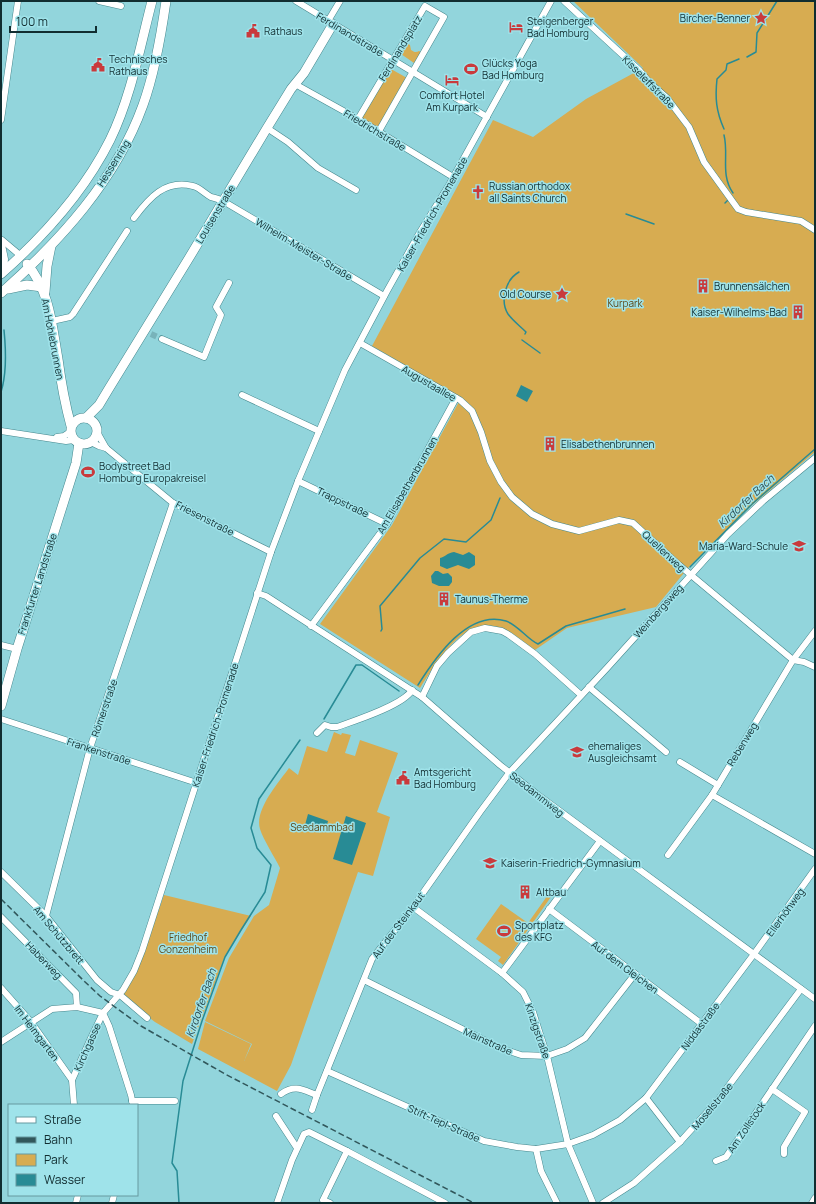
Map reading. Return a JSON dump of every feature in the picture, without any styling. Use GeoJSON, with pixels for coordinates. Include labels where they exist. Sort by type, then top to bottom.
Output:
{"type":"FeatureCollection","features":[{"type":"Feature","properties":{"kind":"street"},"geometry":{"type":"LineString","coordinates":[[1,120],[18,1]]}},
{"type":"Feature","properties":{"kind":"street"},"geometry":{"type":"LineString","coordinates":[[99,1],[121,6]]}},
{"type":"Feature","properties":{"kind":"street","name":"Hessenring"},"geometry":{"type":"LineString","coordinates":[[2,272],[21,256],[60,215],[92,172],[110,140],[122,109],[152,1]]}},
{"type":"Feature","properties":{"kind":"street","name":"Hessenring"},"geometry":{"type":"LineString","coordinates":[[3,291],[51,246],[79,214],[105,178],[132,134],[154,68],[166,1]]}},
{"type":"Feature","properties":{"kind":"street","name":"Ferdinandstraße"},"geometry":{"type":"LineString","coordinates":[[296,1],[487,117]]}},
{"type":"Feature","properties":{"kind":"street","name":"Louisenstraße"},"geometry":{"type":"LineString","coordinates":[[76,430],[99,405],[147,332],[223,200],[295,84],[304,73],[331,23],[340,1]]}},
{"type":"Feature","properties":{"kind":"street","name":"Kaiser-Friedrich-Promenade"},"geometry":{"type":"LineString","coordinates":[[102,1014],[120,995],[134,971],[142,951],[271,552],[298,481],[345,370],[384,296],[487,117],[551,1]]}},
{"type":"Feature","properties":{"kind":"street","name":"Kisseleffstraße"},"geometry":{"type":"LineString","coordinates":[[564,1],[667,98],[689,127],[704,162],[738,209],[746,212],[801,220],[815,230]]}},
{"type":"Feature","properties":{"kind":"street","name":"Ferdinandsplatz"},"geometry":{"type":"LineString","coordinates":[[358,119],[426,6],[444,17],[379,131]]}},
{"type":"Feature","properties":{"kind":"street","name":"Friedrichstraße"},"geometry":{"type":"LineString","coordinates":[[295,84],[379,131],[453,177]]}},
{"type":"Feature","properties":{"kind":"street"},"geometry":{"type":"LineString","coordinates":[[267,128],[288,142],[318,168],[356,190]]}},
{"type":"Feature","properties":{"kind":"street"},"geometry":{"type":"LineString","coordinates":[[92,172],[95,176],[105,178]]}},
{"type":"Feature","properties":{"kind":"street","name":"Wilhelm-Meister-Straße"},"geometry":{"type":"LineString","coordinates":[[134,218],[148,200],[171,185],[193,186],[213,197],[223,200],[384,296]]}},
{"type":"Feature","properties":{"kind":"street"},"geometry":{"type":"LineString","coordinates":[[52,321],[70,317],[73,314],[126,231]]}},
{"type":"Feature","properties":{"kind":"street"},"geometry":{"type":"LineString","coordinates":[[1,240],[21,256]]}},
{"type":"Feature","properties":{"kind":"street","name":"Hessenring"},"geometry":{"type":"LineString","coordinates":[[1,240],[5,259],[2,272]]}},
{"type":"Feature","properties":{"kind":"street"},"geometry":{"type":"LineString","coordinates":[[3,291],[20,285],[27,285],[43,291],[51,246]]}},
{"type":"Feature","properties":{"kind":"street","name":"Am Hohlebrunnen"},"geometry":{"type":"LineString","coordinates":[[21,256],[36,275],[43,291],[52,321],[60,377],[66,405],[76,430],[90,419],[96,429]]}},
{"type":"Feature","properties":{"kind":"street"},"geometry":{"type":"LineString","coordinates":[[162,340],[204,357],[220,315],[216,307],[229,283]]}},
{"type":"Feature","properties":{"kind":"street","name":"Augustaallee"},"geometry":{"type":"LineString","coordinates":[[360,343],[460,400],[472,411],[481,432],[490,461],[501,482]]}},
{"type":"Feature","properties":{"kind":"street"},"geometry":{"type":"LineString","coordinates":[[242,395],[319,431]]}},
{"type":"Feature","properties":{"kind":"street","name":"Am Elisabethenbrunnen"},"geometry":{"type":"LineString","coordinates":[[311,626],[387,524],[456,398]]}},
{"type":"Feature","properties":{"kind":"street","name":"Louisenstraße"},"geometry":{"type":"LineString","coordinates":[[96,429],[99,405]]}},
{"type":"Feature","properties":{"kind":"street","name":"Frankfurter Landstraße"},"geometry":{"type":"LineString","coordinates":[[76,463],[96,436],[96,429]]}},
{"type":"Feature","properties":{"kind":"street","name":"Friesenstraße"},"geometry":{"type":"LineString","coordinates":[[96,429],[106,448],[173,503],[271,552]]}},
{"type":"Feature","properties":{"kind":"street"},"geometry":{"type":"LineString","coordinates":[[1,432],[51,438],[64,436],[76,430],[90,443]]}},
{"type":"Feature","properties":{"kind":"street","name":"Frankfurter Landstraße"},"geometry":{"type":"LineString","coordinates":[[1,706],[17,649],[76,463],[76,430]]}},
{"type":"Feature","properties":{"kind":"street","name":"Friesenstraße"},"geometry":{"type":"LineString","coordinates":[[90,443],[106,448]]}},
{"type":"Feature","properties":{"kind":"street","name":"Weinbergsweg"},"geometry":{"type":"LineString","coordinates":[[509,773],[733,529],[763,501],[815,458]]}},
{"type":"Feature","properties":{"kind":"street","name":"Trappstraße"},"geometry":{"type":"LineString","coordinates":[[298,481],[387,524]]}},
{"type":"Feature","properties":{"kind":"street","name":"Quellenweg"},"geometry":{"type":"LineString","coordinates":[[501,482],[512,497],[532,514],[552,524],[579,531],[619,520],[633,523],[691,575],[793,660],[804,662],[815,667]]}},
{"type":"Feature","properties":{"kind":"street","name":"Römerstraße"},"geometry":{"type":"LineString","coordinates":[[46,916],[90,748],[173,503]]}},
{"type":"Feature","properties":{"kind":"street","name":"Seedammweg"},"geometry":{"type":"LineString","coordinates":[[257,593],[266,596],[422,697],[509,773],[815,999]]}},
{"type":"Feature","properties":{"kind":"street"},"geometry":{"type":"LineString","coordinates":[[422,697],[437,666],[448,653],[471,632],[485,628],[502,631],[514,639],[535,654],[581,695]]}},
{"type":"Feature","properties":{"kind":"street","name":"Rebenweg"},"geometry":{"type":"LineString","coordinates":[[668,855],[712,795],[793,660],[815,631]]}},
{"type":"Feature","properties":{"kind":"street"},"geometry":{"type":"LineString","coordinates":[[1,645],[17,649]]}},
{"type":"Feature","properties":{"kind":"street"},"geometry":{"type":"LineString","coordinates":[[589,687],[666,752]]}},
{"type":"Feature","properties":{"kind":"street"},"geometry":{"type":"LineString","coordinates":[[317,733],[325,725],[331,728],[337,727],[386,708],[410,695],[412,690]]}},
{"type":"Feature","properties":{"kind":"street","name":"Frankenstraße"},"geometry":{"type":"LineString","coordinates":[[1,720],[197,783]]}},
{"type":"Feature","properties":{"kind":"street"},"geometry":{"type":"LineString","coordinates":[[680,762],[718,785]]}},
{"type":"Feature","properties":{"kind":"street","name":"Auf der Steinkaut"},"geometry":{"type":"LineString","coordinates":[[312,1110],[372,960],[413,907],[476,817],[509,773]]}},
{"type":"Feature","properties":{"kind":"street"},"geometry":{"type":"LineString","coordinates":[[712,795],[815,854]]}},
{"type":"Feature","properties":{"kind":"street"},"geometry":{"type":"LineString","coordinates":[[502,973],[600,841]]}},
{"type":"Feature","properties":{"kind":"street","name":"Ellerhöhweg"},"geometry":{"type":"LineString","coordinates":[[754,954],[815,869]]}},
{"type":"Feature","properties":{"kind":"street","name":"Am Schützbrett"},"geometry":{"type":"LineString","coordinates":[[1,872],[46,916],[96,980],[111,992],[120,995],[147,1018]]}},
{"type":"Feature","properties":{"kind":"street","name":"Kinzigstraße"},"geometry":{"type":"LineString","coordinates":[[413,907],[502,973],[523,992],[533,1012],[547,1056],[568,1144],[593,1203]]}},
{"type":"Feature","properties":{"kind":"street","name":"Auf dem Gleichen"},"geometry":{"type":"LineString","coordinates":[[549,909],[702,1024]]}},
{"type":"Feature","properties":{"kind":"street","name":"Haberweg"},"geometry":{"type":"LineString","coordinates":[[1,918],[76,993],[77,1007]]}},
{"type":"Feature","properties":{"kind":"street","name":"Niddastraße"},"geometry":{"type":"LineString","coordinates":[[568,1144],[594,1135],[620,1120],[646,1098],[754,954]]}},
{"type":"Feature","properties":{"kind":"street","name":"Mainstraße"},"geometry":{"type":"LineString","coordinates":[[364,980],[500,1048],[521,1055],[547,1056],[567,1049],[584,1038],[634,974]]}},
{"type":"Feature","properties":{"kind":"street","name":"Im Heimgarten"},"geometry":{"type":"LineString","coordinates":[[1,988],[31,1022],[72,1080]]}},
{"type":"Feature","properties":{"kind":"street","name":"Moselstraße"},"geometry":{"type":"LineString","coordinates":[[603,1203],[634,1183],[680,1142],[718,1100],[801,989]]}},
{"type":"Feature","properties":{"kind":"street"},"geometry":{"type":"LineString","coordinates":[[1,1042],[52,1009],[77,1007],[102,1014],[108,1026],[132,1103],[175,1101]]}},
{"type":"Feature","properties":{"kind":"street","name":"Kirchgasse"},"geometry":{"type":"LineString","coordinates":[[74,1104],[72,1080],[102,1014]]}},
{"type":"Feature","properties":{"kind":"street","name":"Am Zollstock"},"geometry":{"type":"LineString","coordinates":[[716,1161],[726,1157],[815,1026]]}},
{"type":"Feature","properties":{"kind":"street","name":"Stift-Tepl-Straße"},"geometry":{"type":"LineString","coordinates":[[327,1071],[484,1141],[536,1149],[568,1144]]}},
{"type":"Feature","properties":{"kind":"street"},"geometry":{"type":"LineString","coordinates":[[281,1094],[287,1090],[296,1088],[317,1095]]}},
{"type":"Feature","properties":{"kind":"street"},"geometry":{"type":"LineString","coordinates":[[772,1089],[805,1112],[784,1146],[784,1154]]}},
{"type":"Feature","properties":{"kind":"street"},"geometry":{"type":"LineString","coordinates":[[646,1098],[680,1142]]}},
{"type":"Feature","properties":{"kind":"street"},"geometry":{"type":"LineString","coordinates":[[276,1116],[297,1148]]}},
{"type":"Feature","properties":{"kind":"street"},"geometry":{"type":"LineString","coordinates":[[277,1203],[297,1148],[304,1134],[309,1132],[347,1150],[445,1203]]}},
{"type":"Feature","properties":{"kind":"street"},"geometry":{"type":"LineString","coordinates":[[536,1149],[541,1171],[557,1203]]}},
{"type":"Feature","properties":{"kind":"street"},"geometry":{"type":"LineString","coordinates":[[330,1203],[323,1200],[347,1150]]}},
{"type":"Feature","properties":{"kind":"street"},"geometry":{"type":"LineString","coordinates":[[812,1203],[815,1198]]}},
{"type":"Feature","properties":{"kind":"green space","name":"Kurpark"},"geometry":{"type":"Polygon","coordinates":[[[573,1],[815,1],[815,452],[751,506],[688,568],[656,607],[567,628],[535,650],[501,628],[488,625],[475,628],[464,634],[453,643],[443,654],[420,688],[320,624],[392,525],[461,398],[372,346],[493,120],[533,137],[586,99],[643,68],[573,1]]]}},
{"type":"Feature","properties":{"kind":"green space"},"geometry":{"type":"Polygon","coordinates":[[[407,43],[410,45],[412,51],[421,52],[414,63],[401,54],[407,43]]]}},
{"type":"Feature","properties":{"kind":"green space"},"geometry":{"type":"Polygon","coordinates":[[[391,69],[407,78],[378,127],[361,118],[391,69]]]}},
{"type":"Feature","properties":{"kind":"green space","name":"Seedammbad"},"geometry":{"type":"Polygon","coordinates":[[[334,732],[341,735],[342,733],[351,735],[345,753],[355,756],[360,740],[398,753],[377,812],[390,817],[373,876],[358,872],[291,1065],[277,1091],[198,1049],[205,1022],[251,1044],[244,1061],[252,1044],[205,1021],[229,958],[254,916],[269,905],[280,868],[260,829],[259,821],[264,805],[274,788],[289,768],[298,775],[307,746],[327,752],[334,732]]]}},
{"type":"Feature","properties":{"kind":"green space","name":"Sportplatz des KFG"},"geometry":{"type":"Polygon","coordinates":[[[550,892],[553,894],[503,965],[498,961],[501,957],[476,939],[501,904],[528,923],[550,892]]]}},
{"type":"Feature","properties":{"kind":"green space","name":"Friedhof Gonzenheim"},"geometry":{"type":"Polygon","coordinates":[[[164,895],[251,916],[225,956],[192,1044],[155,1022],[122,997],[139,965],[164,895]]]}},
{"type":"Feature","properties":{"kind":"water"},"geometry":{"type":"Polygon","coordinates":[[[521,385],[533,391],[527,402],[516,396],[521,385]]]}},
{"type":"Feature","properties":{"kind":"water"},"geometry":{"type":"Polygon","coordinates":[[[454,552],[463,555],[469,552],[475,556],[475,565],[469,569],[458,565],[447,569],[440,566],[440,558],[454,552]]]}},
{"type":"Feature","properties":{"kind":"water"},"geometry":{"type":"Polygon","coordinates":[[[435,571],[443,574],[448,573],[452,577],[452,582],[449,586],[439,586],[432,583],[431,576],[435,571]]]}},
{"type":"Feature","properties":{"kind":"water"},"geometry":{"type":"Polygon","coordinates":[[[308,814],[328,821],[325,832],[305,825],[308,814]]]}},
{"type":"Feature","properties":{"kind":"water"},"geometry":{"type":"Polygon","coordinates":[[[346,816],[366,823],[352,865],[333,859],[346,816]]]}},
{"type":"Feature","properties":{"kind":"waterway"},"geometry":{"type":"LineString","coordinates":[[747,57],[756,52],[757,33],[777,1]]}},
{"type":"Feature","properties":{"kind":"waterway"},"geometry":{"type":"LineString","coordinates":[[724,129],[719,116],[717,104],[717,79],[726,70],[727,64],[739,59]]}},
{"type":"Feature","properties":{"kind":"waterway"},"geometry":{"type":"LineString","coordinates":[[724,135],[727,179],[733,193]]}},
{"type":"Feature","properties":{"kind":"waterway"},"geometry":{"type":"LineString","coordinates":[[725,203],[728,200]]}},
{"type":"Feature","properties":{"kind":"waterway","name":"Kirdorfer Bach"},"geometry":{"type":"LineString","coordinates":[[626,214],[654,224]]}},
{"type":"Feature","properties":{"kind":"waterway","name":"Kirdorfer Bach"},"geometry":{"type":"LineString","coordinates":[[519,272],[507,285],[504,303],[508,314],[526,332],[525,334]]}},
{"type":"Feature","properties":{"kind":"waterway"},"geometry":{"type":"LineString","coordinates":[[1,392],[6,361],[4,330]]}},
{"type":"Feature","properties":{"kind":"waterway","name":"Kirdorfer Bach"},"geometry":{"type":"LineString","coordinates":[[522,340],[540,353]]}},
{"type":"Feature","properties":{"kind":"waterway","name":"Kirdorfer Bach"},"geometry":{"type":"LineString","coordinates":[[690,567],[752,504],[815,449]]}},
{"type":"Feature","properties":{"kind":"waterway","name":"Kirdorfer Bach"},"geometry":{"type":"LineString","coordinates":[[381,631],[380,606],[420,558],[444,539],[466,542],[491,520],[500,498]]}},
{"type":"Feature","properties":{"kind":"waterway","name":"Kirdorfer Bach"},"geometry":{"type":"LineString","coordinates":[[418,685],[443,650],[454,638],[479,622],[492,619],[506,621],[538,644],[566,626],[625,609]]}},
{"type":"Feature","properties":{"kind":"waterway","name":"Kirdorfer Bach"},"geometry":{"type":"LineString","coordinates":[[324,719],[356,665],[362,665],[399,691]]}},
{"type":"Feature","properties":{"kind":"waterway","name":"Kirdorfer Bach"},"geometry":{"type":"LineString","coordinates":[[179,1203],[177,1171],[172,1163],[183,1081],[202,1021],[225,957],[265,892],[271,865],[257,848],[251,828],[259,799],[300,740]]}},
{"type":"Feature","properties":{"kind":"tunnel"},"geometry":{"type":"LineString","coordinates":[[151,334],[162,339]]}},
{"type":"Feature","properties":{"kind":"railway"},"geometry":{"type":"LineString","coordinates":[[1,899],[100,996],[141,1026],[225,1074],[474,1203]]}},
{"type":"Feature","properties":{"kind":"place","name":"Bircher-Benner"},"geometry":{"type":"Point","coordinates":[761,18]}},
{"type":"Feature","properties":{"kind":"place","name":"Steigenberger Bad Homburg"},"geometry":{"type":"Point","coordinates":[516,27]}},
{"type":"Feature","properties":{"kind":"place","name":"Rathaus"},"geometry":{"type":"Point","coordinates":[253,31]}},
{"type":"Feature","properties":{"kind":"place","name":"Technisches Rathaus"},"geometry":{"type":"Point","coordinates":[98,65]}},
{"type":"Feature","properties":{"kind":"place","name":"Glücks Yoga Bad Homburg"},"geometry":{"type":"Point","coordinates":[471,69]}},
{"type":"Feature","properties":{"kind":"place","name":"Comfort Hotel Am Kurpark"},"geometry":{"type":"Point","coordinates":[452,80]}},
{"type":"Feature","properties":{"kind":"place","name":"Russian orthodox all Saints Church"},"geometry":{"type":"Point","coordinates":[478,192]}},
{"type":"Feature","properties":{"kind":"place","name":"Brunnensälchen"},"geometry":{"type":"Point","coordinates":[703,286]}},
{"type":"Feature","properties":{"kind":"place","name":"Old Course"},"geometry":{"type":"Point","coordinates":[562,294]}},
{"type":"Feature","properties":{"kind":"place","name":"Kaiser-Wilhelms-Bad"},"geometry":{"type":"Point","coordinates":[798,312]}},
{"type":"Feature","properties":{"kind":"place","name":"Elisabethenbrunnen"},"geometry":{"type":"Point","coordinates":[550,444]}},
{"type":"Feature","properties":{"kind":"place","name":"Bodystreet Bad Homburg Europakreisel"},"geometry":{"type":"Point","coordinates":[88,472]}},
{"type":"Feature","properties":{"kind":"place","name":"Maria-Ward-Schule"},"geometry":{"type":"Point","coordinates":[799,546]}},
{"type":"Feature","properties":{"kind":"place","name":"Taunus-Therme"},"geometry":{"type":"Point","coordinates":[444,599]}},
{"type":"Feature","properties":{"kind":"place","name":"ehemaliges Ausgleichsamt"},"geometry":{"type":"Point","coordinates":[577,752]}},
{"type":"Feature","properties":{"kind":"place","name":"Amtsgericht Bad Homburg"},"geometry":{"type":"Point","coordinates":[403,778]}},
{"type":"Feature","properties":{"kind":"place","name":"Kaiserin-Friedrich-Gymnasium"},"geometry":{"type":"Point","coordinates":[490,863]}},
{"type":"Feature","properties":{"kind":"place","name":"Altbau"},"geometry":{"type":"Point","coordinates":[525,892]}},
{"type":"Feature","properties":{"kind":"place","name":"Sportplatz des KFG"},"geometry":{"type":"Point","coordinates":[504,931]}}]}
